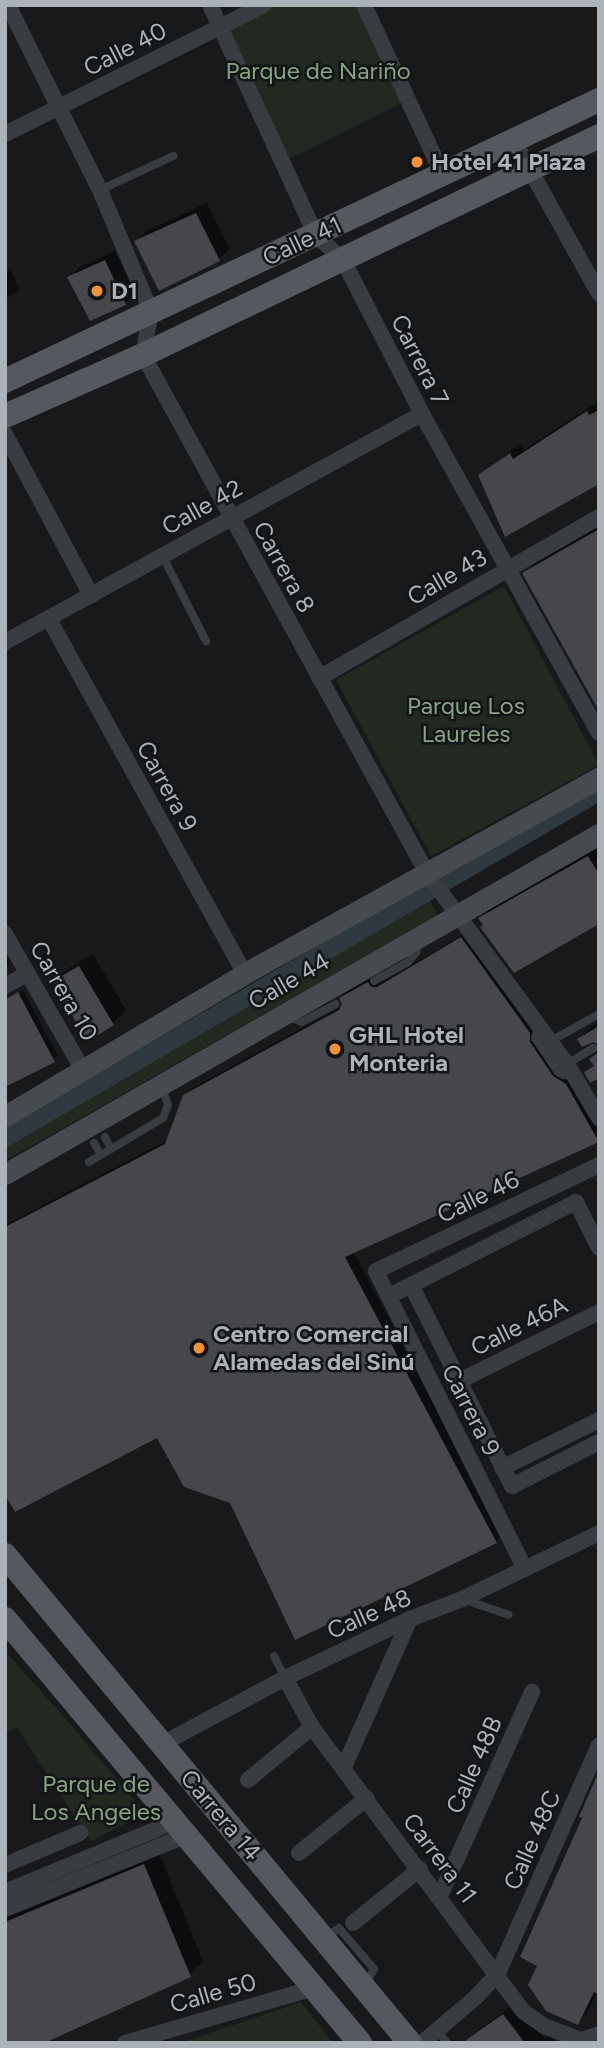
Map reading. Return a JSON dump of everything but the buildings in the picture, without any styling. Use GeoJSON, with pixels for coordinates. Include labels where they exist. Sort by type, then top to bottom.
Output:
{"type":"FeatureCollection","features":[{"type":"Feature","properties":{"kind":"main road","name":"Calle 41"},"geometry":{"type":"LineString","coordinates":[[5,381],[599,100]]}},
{"type":"Feature","properties":{"kind":"main road","name":"Calle 41"},"geometry":{"type":"LineString","coordinates":[[5,416],[143,355],[599,136]]}},
{"type":"Feature","properties":{"kind":"main road","name":"Carrera 14"},"geometry":{"type":"LineString","coordinates":[[5,1555],[410,2043]]}},
{"type":"Feature","properties":{"kind":"main road","name":"Carrera 14"},"geometry":{"type":"LineString","coordinates":[[5,1619],[360,2043]]}},
{"type":"Feature","properties":{"kind":"street"},"geometry":{"type":"LineString","coordinates":[[8,5],[100,190],[151,312],[143,355]]}},
{"type":"Feature","properties":{"kind":"street","name":"Carrera 7"},"geometry":{"type":"LineString","coordinates":[[210,5],[316,235],[343,260],[422,414],[599,733]]}},
{"type":"Feature","properties":{"kind":"street","name":"Calle 40"},"geometry":{"type":"LineString","coordinates":[[5,134],[264,5]]}},
{"type":"Feature","properties":{"kind":"street"},"geometry":{"type":"LineString","coordinates":[[364,5],[443,175]]}},
{"type":"Feature","properties":{"kind":"street"},"geometry":{"type":"LineString","coordinates":[[514,141],[599,295]]}},
{"type":"Feature","properties":{"kind":"street","name":"Carrera 8"},"geometry":{"type":"LineString","coordinates":[[143,355],[430,878],[540,1025],[599,1118]]}},
{"type":"Feature","properties":{"kind":"street","name":"Calle 42"},"geometry":{"type":"LineString","coordinates":[[5,642],[231,516],[422,414]]}},
{"type":"Feature","properties":{"kind":"street"},"geometry":{"type":"LineString","coordinates":[[5,434],[91,595]]}},
{"type":"Feature","properties":{"kind":"street","name":"Calle 43"},"geometry":{"type":"LineString","coordinates":[[319,678],[599,517]]}},
{"type":"Feature","properties":{"kind":"street","name":"Carrera 9"},"geometry":{"type":"LineString","coordinates":[[49,619],[244,974]]}},
{"type":"Feature","properties":{"kind":"street","name":"Calle 44"},"geometry":{"type":"LineString","coordinates":[[5,1116],[244,974],[430,878],[599,778]]}},
{"type":"Feature","properties":{"kind":"street","name":"Calle 44"},"geometry":{"type":"LineString","coordinates":[[5,1174],[95,1132],[161,1085],[418,937],[454,911],[599,834]]}},
{"type":"Feature","properties":{"kind":"street","name":"Carrera 10"},"geometry":{"type":"LineString","coordinates":[[5,933],[83,1070]]}},
{"type":"Feature","properties":{"kind":"street"},"geometry":{"type":"LineString","coordinates":[[5,986],[27,973]]}},
{"type":"Feature","properties":{"kind":"street","name":"Calle 46"},"geometry":{"type":"LineString","coordinates":[[376,1271],[599,1165]]}},
{"type":"Feature","properties":{"kind":"street"},"geometry":{"type":"LineString","coordinates":[[389,1296],[576,1202],[599,1248]]}},
{"type":"Feature","properties":{"kind":"street","name":"Carrera 9"},"geometry":{"type":"LineString","coordinates":[[376,1271],[525,1569]]}},
{"type":"Feature","properties":{"kind":"street","name":"Carrera 9"},"geometry":{"type":"LineString","coordinates":[[411,1285],[512,1486],[599,1442]]}},
{"type":"Feature","properties":{"kind":"street","name":"Calle 46A"},"geometry":{"type":"LineString","coordinates":[[459,1381],[599,1312]]}},
{"type":"Feature","properties":{"kind":"street"},"geometry":{"type":"LineString","coordinates":[[502,1468],[599,1420]]}},
{"type":"Feature","properties":{"kind":"street","name":"Calle 48"},"geometry":{"type":"LineString","coordinates":[[162,1744],[285,1678],[410,1619],[462,1599],[599,1533]]}},
{"type":"Feature","properties":{"kind":"street"},"geometry":{"type":"LineString","coordinates":[[344,1767],[410,1619]]}},
{"type":"Feature","properties":{"kind":"street","name":"Carrera 11"},"geometry":{"type":"LineString","coordinates":[[285,1678],[312,1727],[498,1973],[524,2012],[544,2026],[581,2040],[599,2034]]}},
{"type":"Feature","properties":{"kind":"street","name":"Calle 48B"},"geometry":{"type":"LineString","coordinates":[[440,1896],[532,1692]]}},
{"type":"Feature","properties":{"kind":"street"},"geometry":{"type":"LineString","coordinates":[[248,1780],[312,1727]]}},
{"type":"Feature","properties":{"kind":"street","name":"Calle 48C"},"geometry":{"type":"LineString","coordinates":[[422,2043],[442,2037],[498,1973],[599,1745]]}},
{"type":"Feature","properties":{"kind":"street"},"geometry":{"type":"LineString","coordinates":[[299,1853],[367,1798]]}},
{"type":"Feature","properties":{"kind":"street"},"geometry":{"type":"LineString","coordinates":[[5,1892],[182,1828]]}},
{"type":"Feature","properties":{"kind":"street"},"geometry":{"type":"LineString","coordinates":[[5,1909],[182,1828]]}},
{"type":"Feature","properties":{"kind":"street"},"geometry":{"type":"LineString","coordinates":[[5,1866],[80,1833]]}},
{"type":"Feature","properties":{"kind":"street"},"geometry":{"type":"LineString","coordinates":[[353,1923],[420,1869]]}},
{"type":"Feature","properties":{"kind":"street","name":"Calle 50"},"geometry":{"type":"LineString","coordinates":[[125,2043],[314,1988]]}},
{"type":"Feature","properties":{"kind":"lane"},"geometry":{"type":"LineString","coordinates":[[100,190],[173,156]]}},
{"type":"Feature","properties":{"kind":"lane"},"geometry":{"type":"LineString","coordinates":[[162,555],[206,641]]}},
{"type":"Feature","properties":{"kind":"lane"},"geometry":{"type":"LineString","coordinates":[[374,981],[413,957],[418,937]]}},
{"type":"Feature","properties":{"kind":"lane"},"geometry":{"type":"LineString","coordinates":[[282,1015],[302,1022],[336,1004]]}},
{"type":"Feature","properties":{"kind":"lane"},"geometry":{"type":"LineString","coordinates":[[551,1041],[599,1014]]}},
{"type":"Feature","properties":{"kind":"lane"},"geometry":{"type":"LineString","coordinates":[[540,1025],[535,1038],[558,1072],[564,1075],[594,1048]]}},
{"type":"Feature","properties":{"kind":"lane"},"geometry":{"type":"LineString","coordinates":[[89,1162],[163,1118],[168,1105],[161,1085]]}},
{"type":"Feature","properties":{"kind":"lane"},"geometry":{"type":"LineString","coordinates":[[95,1132],[111,1149]]}},
{"type":"Feature","properties":{"kind":"lane"},"geometry":{"type":"LineString","coordinates":[[95,1132],[101,1155]]}},
{"type":"Feature","properties":{"kind":"lane"},"geometry":{"type":"LineString","coordinates":[[462,1599],[509,1615]]}},
{"type":"Feature","properties":{"kind":"lane"},"geometry":{"type":"LineString","coordinates":[[274,1656],[285,1678]]}},
{"type":"Feature","properties":{"kind":"green space","name":"Parque de Nariño"},"geometry":{"type":"Polygon","coordinates":[[[276,5],[359,5],[404,102],[285,161],[227,31],[276,5]]]}},
{"type":"Feature","properties":{"kind":"green space","name":"Parque Los Laureles"},"geometry":{"type":"Polygon","coordinates":[[[504,586],[599,765],[431,856],[336,680],[504,586]]]}},
{"type":"Feature","properties":{"kind":"green space"},"geometry":{"type":"Polygon","coordinates":[[[422,887],[438,915],[5,1161],[5,1129],[422,887]]]}},
{"type":"Feature","properties":{"kind":"green space","name":"Parque de Los Angeles"},"geometry":{"type":"Polygon","coordinates":[[[5,1651],[146,1813],[91,1841],[17,1728],[5,1733],[5,1651]]]}},
{"type":"Feature","properties":{"kind":"green space"},"geometry":{"type":"Polygon","coordinates":[[[301,2002],[333,2043],[180,2043],[301,2002]]]}},
{"type":"Feature","properties":{"kind":"waterway"},"geometry":{"type":"LineString","coordinates":[[5,1138],[599,792]]}},
{"type":"Feature","properties":{"kind":"place","name":"Hotel 41 Plaza"},"geometry":{"type":"Point","coordinates":[417,162]}},
{"type":"Feature","properties":{"kind":"place","name":"D1"},"geometry":{"type":"Point","coordinates":[97,291]}},
{"type":"Feature","properties":{"kind":"place","name":"GHL Hotel Monteria"},"geometry":{"type":"Point","coordinates":[335,1049]}},
{"type":"Feature","properties":{"kind":"place","name":"Centro Comercial Alamedas del Sinú"},"geometry":{"type":"Point","coordinates":[199,1348]}}]}
